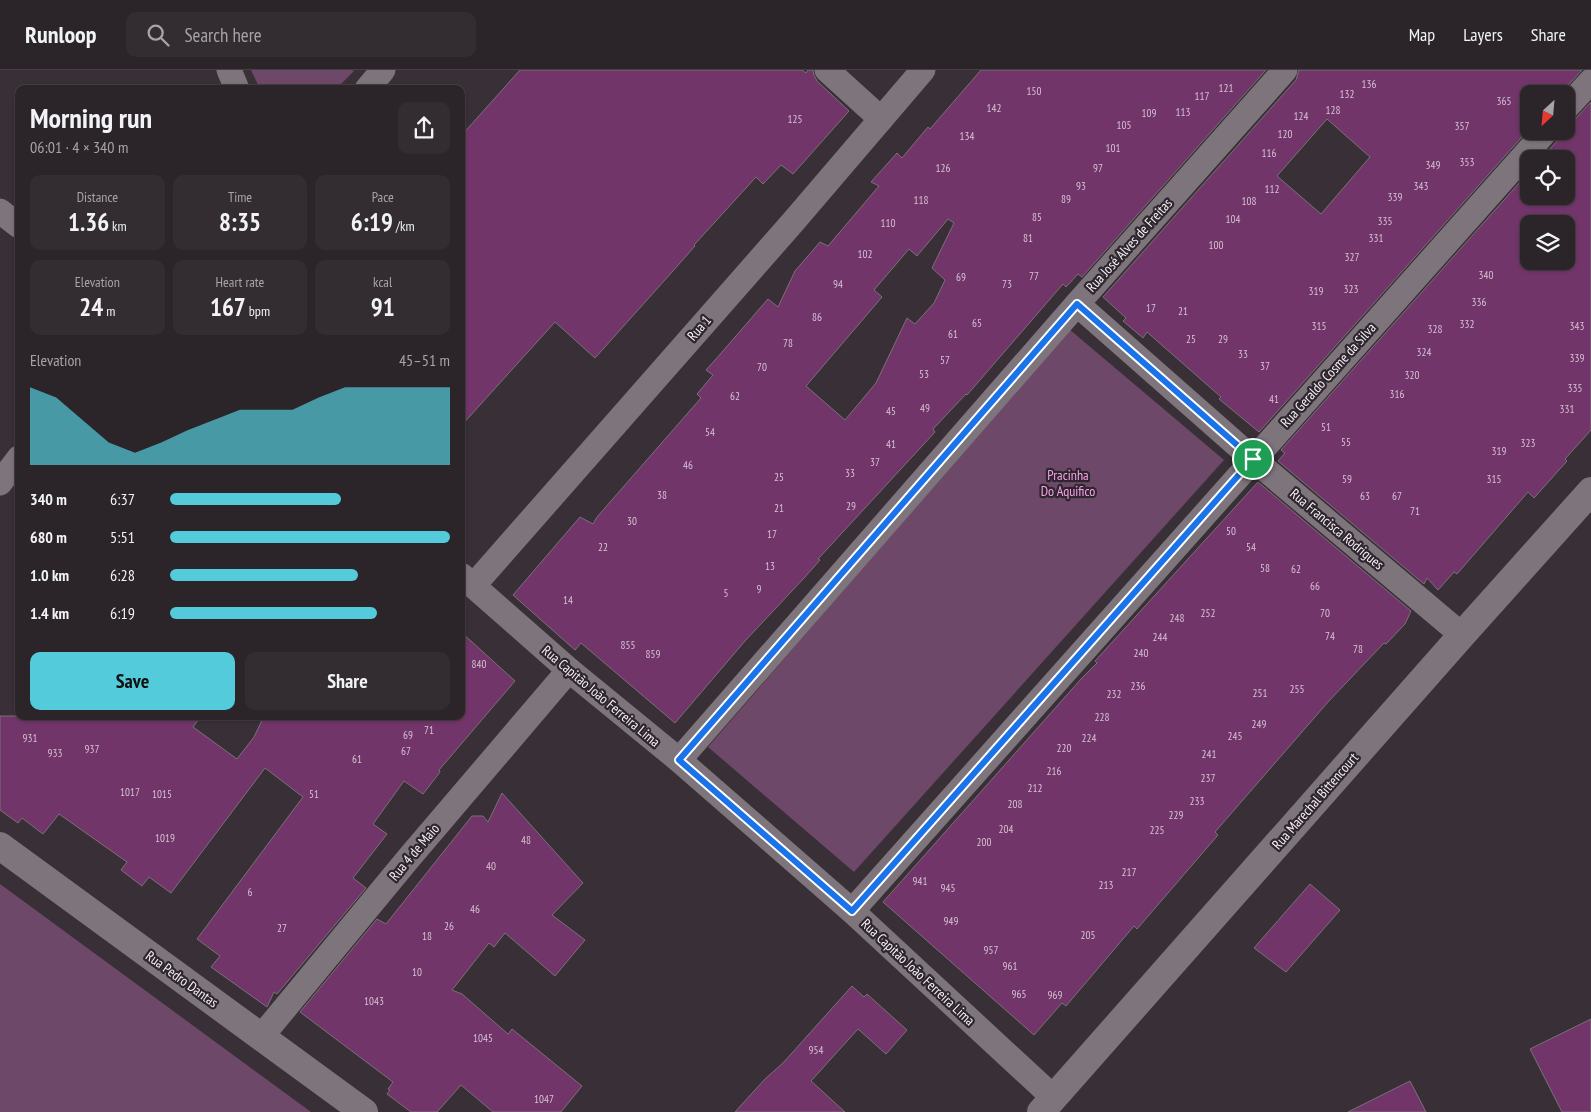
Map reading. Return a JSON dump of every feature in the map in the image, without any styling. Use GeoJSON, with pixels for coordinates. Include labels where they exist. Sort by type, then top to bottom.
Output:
{"type":"FeatureCollection","features":[{"type":"Feature","properties":{"kind":"main road","name":"Rua Marechal Bittencourt"},"geometry":{"type":"LineString","coordinates":[[1047,1105],[1462,635],[1591,492]]}},
{"type":"Feature","properties":{"kind":"main road","name":"Rua Pedro Dantas"},"geometry":{"type":"LineString","coordinates":[[0,846],[364,1112]]}},
{"type":"Feature","properties":{"kind":"street"},"geometry":{"type":"LineString","coordinates":[[229,70],[235,85]]}},
{"type":"Feature","properties":{"kind":"street"},"geometry":{"type":"LineString","coordinates":[[827,70],[881,119]]}},
{"type":"Feature","properties":{"kind":"street","name":"Rua 1"},"geometry":{"type":"LineString","coordinates":[[468,580],[923,70]]}},
{"type":"Feature","properties":{"kind":"street","name":"Rua José Alves de Freitas"},"geometry":{"type":"LineString","coordinates":[[679,760],[1077,304],[1285,70]]}},
{"type":"Feature","properties":{"kind":"street"},"geometry":{"type":"LineString","coordinates":[[1575,98],[1591,80]]}},
{"type":"Feature","properties":{"kind":"street","name":"Rua Geraldo Cosme da Silva"},"geometry":{"type":"LineString","coordinates":[[852,911],[1538,140]]}},
{"type":"Feature","properties":{"kind":"street"},"geometry":{"type":"LineString","coordinates":[[0,211],[15,223]]}},
{"type":"Feature","properties":{"kind":"street","name":"Rua Francisca Rodrigues"},"geometry":{"type":"LineString","coordinates":[[1077,304],[1253,459],[1462,635]]}},
{"type":"Feature","properties":{"kind":"street"},"geometry":{"type":"LineString","coordinates":[[0,483],[15,463]]}},
{"type":"Feature","properties":{"kind":"street","name":"Rua Capitão João Ferreira Lima"},"geometry":{"type":"LineString","coordinates":[[468,580],[569,670],[679,760],[852,911],[1047,1105]]}},
{"type":"Feature","properties":{"kind":"street","name":"Rua 4 de Maio"},"geometry":{"type":"LineString","coordinates":[[261,1036],[408,858],[569,670]]}},
{"type":"Feature","properties":{"kind":"green space"},"geometry":{"type":"Polygon","coordinates":[[[251,70],[354,71],[340,85],[258,85],[251,70]]]}},
{"type":"Feature","properties":{"kind":"green space","name":"Pracinha Do Aquifico"},"geometry":{"type":"Polygon","coordinates":[[[1069,329],[1224,460],[854,872],[708,747],[1069,329]]]}},
{"type":"Feature","properties":{"kind":"green space"},"geometry":{"type":"Polygon","coordinates":[[[0,884],[311,1112],[0,1112],[0,884]]]}},
{"type":"Feature","properties":{"kind":"building"},"geometry":{"type":"Polygon","coordinates":[[[520,70],[802,70],[806,73],[808,70],[813,70],[817,81],[849,111],[793,174],[781,165],[763,184],[756,177],[595,358],[555,322],[465,422],[465,132],[520,70]]]}},
{"type":"Feature","properties":{"kind":"building"},"geometry":{"type":"Polygon","coordinates":[[[981,70],[1266,70],[1082,277],[1078,274],[1066,287],[1063,284],[967,395],[933,429],[935,432],[818,559],[820,560],[745,641],[675,723],[581,643],[575,650],[513,595],[580,517],[593,524],[597,517],[701,398],[697,394],[713,375],[706,370],[768,299],[778,307],[795,271],[820,242],[828,246],[879,186],[871,182],[897,153],[902,158],[928,127],[930,129],[981,70]],[[948,219],[917,256],[909,249],[874,290],[882,297],[806,386],[845,420],[876,383],[907,318],[915,324],[934,303],[945,280],[932,268],[954,223],[948,219]]]}},
{"type":"Feature","properties":{"kind":"building"},"geometry":{"type":"Polygon","coordinates":[[[1299,70],[1582,70],[1568,85],[1520,85],[1520,139],[1259,432],[1219,399],[1221,397],[1147,332],[1143,338],[1123,321],[1126,318],[1103,297],[1296,80],[1299,70]],[[1327,119],[1277,176],[1321,214],[1370,157],[1327,119]]]}},
{"type":"Feature","properties":{"kind":"building"},"geometry":{"type":"Polygon","coordinates":[[[1591,102],[1591,430],[1565,459],[1567,461],[1534,498],[1528,492],[1457,574],[1454,572],[1438,590],[1427,578],[1424,584],[1278,461],[1285,453],[1281,450],[1520,182],[1520,205],[1575,205],[1575,150],[1549,150],[1557,140],[1575,140],[1575,118],[1591,102]]]}},
{"type":"Feature","properties":{"kind":"building"},"geometry":{"type":"Polygon","coordinates":[[[1258,482],[1411,611],[1405,624],[1386,644],[1384,643],[1328,702],[1215,832],[1218,835],[1137,929],[1134,926],[1066,1006],[1062,1003],[1034,1035],[883,902],[1097,663],[1095,661],[1258,482]]]}},
{"type":"Feature","properties":{"kind":"building"},"geometry":{"type":"Polygon","coordinates":[[[465,636],[515,681],[439,770],[440,772],[423,794],[404,781],[373,824],[387,834],[353,878],[366,888],[277,994],[274,992],[267,1007],[211,967],[220,956],[197,939],[303,797],[265,768],[171,893],[149,877],[142,886],[121,870],[127,862],[59,814],[43,834],[22,818],[18,823],[0,810],[0,716],[15,716],[15,720],[198,720],[193,727],[237,759],[254,737],[262,720],[465,720],[465,636]]]}},
{"type":"Feature","properties":{"kind":"building"},"geometry":{"type":"Polygon","coordinates":[[[502,793],[583,883],[552,915],[585,940],[555,976],[505,933],[494,947],[489,943],[452,990],[462,994],[508,1034],[512,1029],[582,1086],[561,1112],[493,1112],[461,1085],[437,1112],[411,1112],[387,1094],[393,1082],[300,1012],[377,919],[386,924],[472,816],[483,816],[488,822],[502,793]]]}},
{"type":"Feature","properties":{"kind":"building"},"geometry":{"type":"Polygon","coordinates":[[[1310,884],[1340,910],[1286,972],[1254,948],[1310,884]]]}},
{"type":"Feature","properties":{"kind":"building"},"geometry":{"type":"Polygon","coordinates":[[[852,986],[864,997],[867,994],[907,1030],[886,1054],[858,1029],[811,1081],[845,1112],[735,1112],[765,1079],[783,1063],[852,986]]]}},
{"type":"Feature","properties":{"kind":"building"},"geometry":{"type":"Polygon","coordinates":[[[1591,1019],[1591,1112],[1562,1112],[1530,1049],[1591,1019]]]}},
{"type":"Feature","properties":{"kind":"building"},"geometry":{"type":"Polygon","coordinates":[[[1410,1081],[1426,1112],[1348,1112],[1410,1081]]]}},
{"type":"Feature","properties":{"kind":"route"},"geometry":{"type":"LineString","coordinates":[[1077,304],[1253,459],[852,911],[679,760],[1077,304]]}}]}
